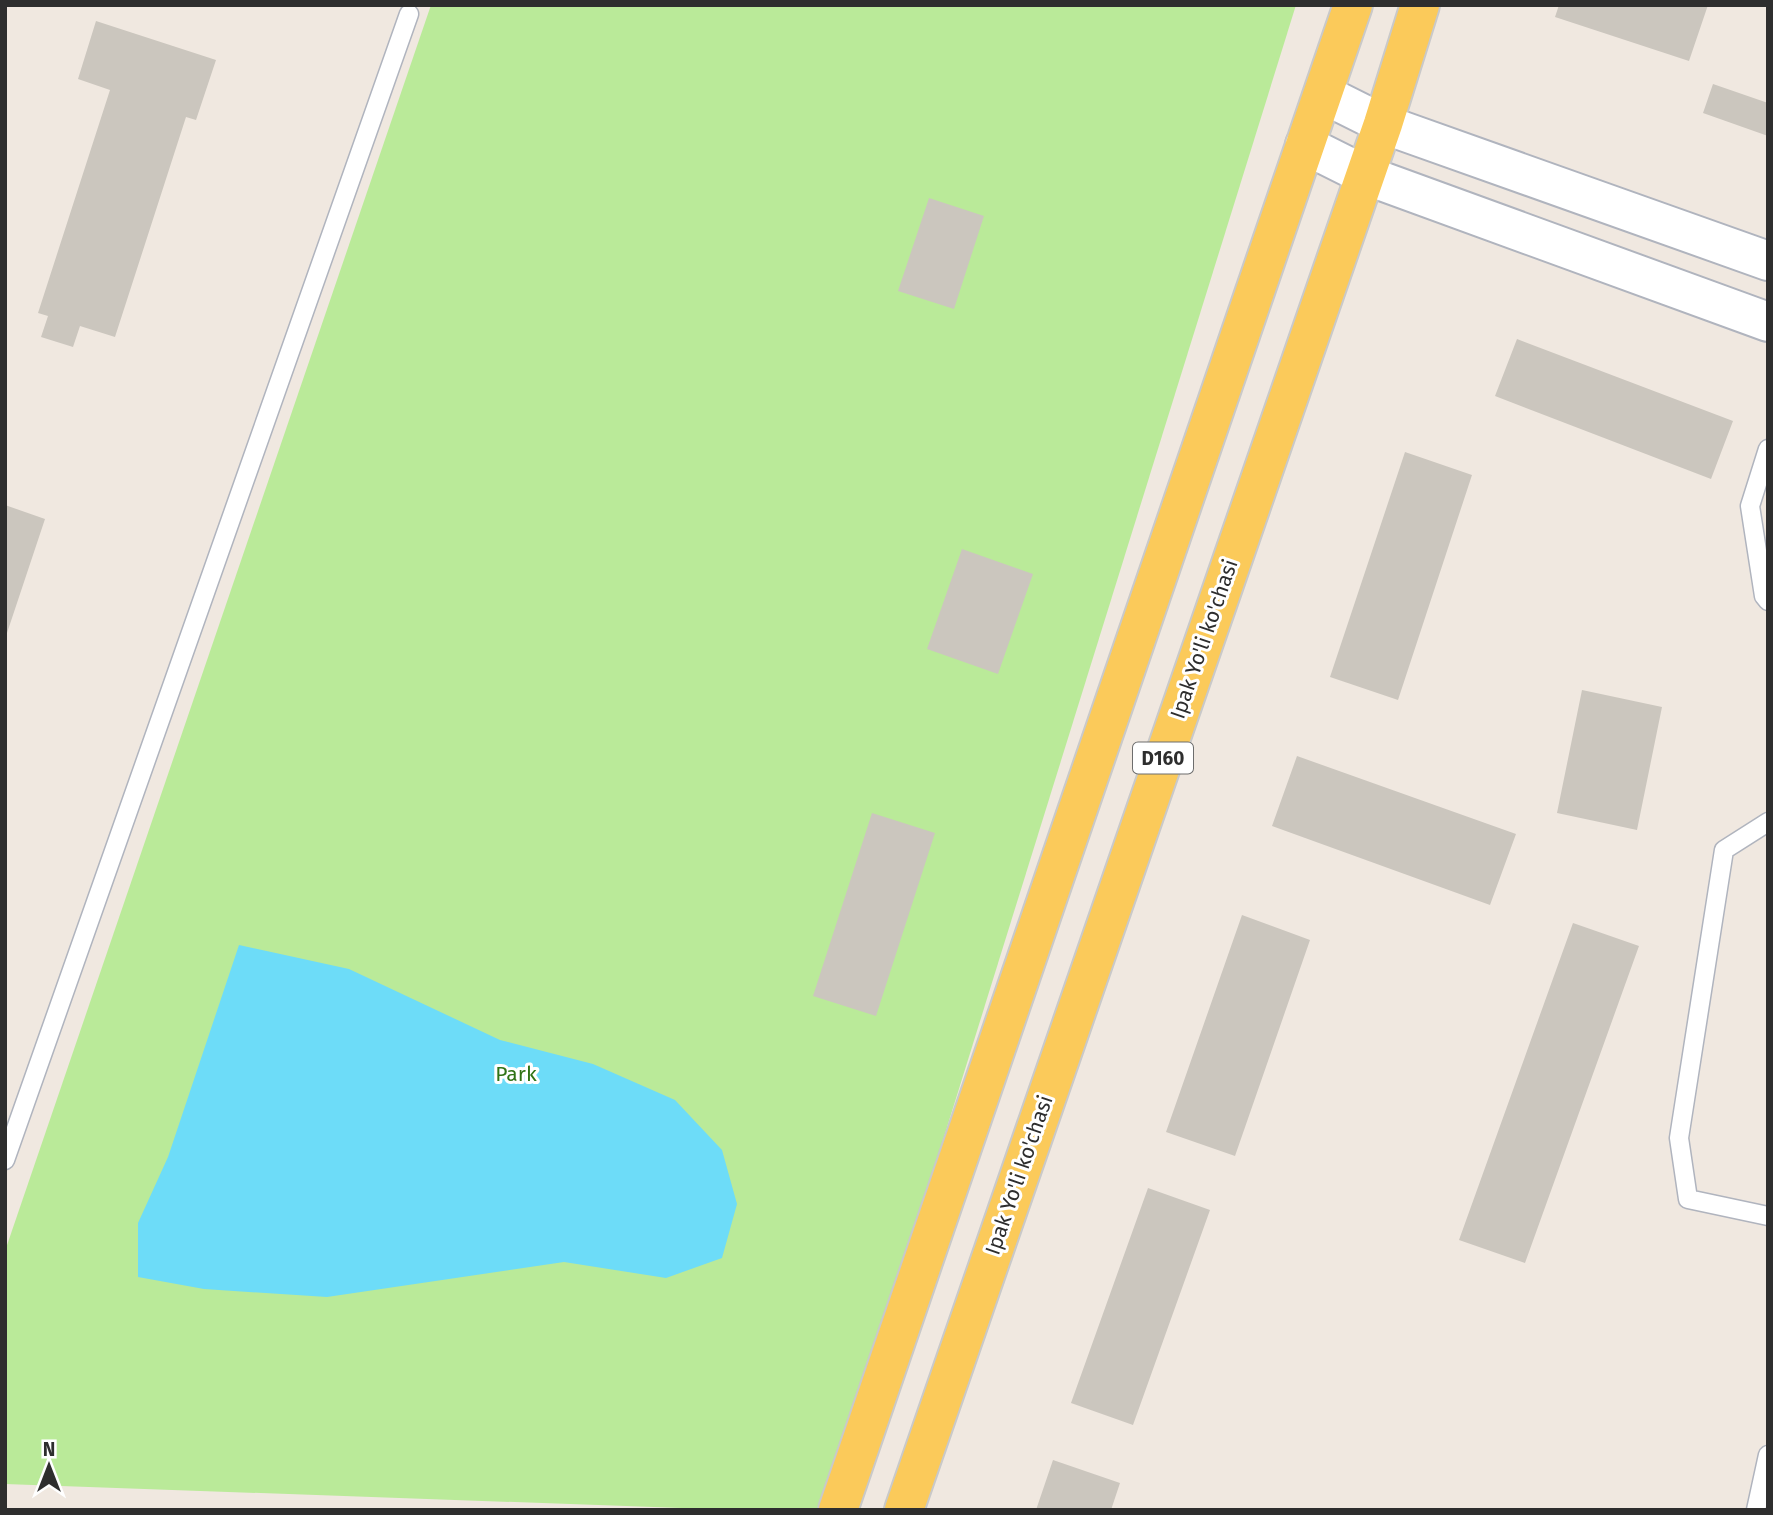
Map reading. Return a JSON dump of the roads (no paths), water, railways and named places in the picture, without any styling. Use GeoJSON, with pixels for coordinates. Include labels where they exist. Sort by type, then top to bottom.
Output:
{"type":"FeatureCollection","features":[{"type":"Feature","properties":{"kind":"main road","name":"D160"},"geometry":{"type":"LineString","coordinates":[[838,1510],[1305,145],[1325,95],[1353,5]]}},
{"type":"Feature","properties":{"kind":"main road","name":"Ipak Yo'li ko'chasi"},"geometry":{"type":"LineString","coordinates":[[904,1510],[1383,124],[1420,5]]}},
{"type":"Feature","properties":{"kind":"street"},"geometry":{"type":"LineString","coordinates":[[1325,95],[1383,124],[1768,261]]}},
{"type":"Feature","properties":{"kind":"street"},"geometry":{"type":"LineString","coordinates":[[1305,145],[1365,175],[1768,322]]}},
{"type":"Feature","properties":{"kind":"lane"},"geometry":{"type":"LineString","coordinates":[[5,1160],[409,14]]}},
{"type":"Feature","properties":{"kind":"lane"},"geometry":{"type":"LineString","coordinates":[[1768,449],[1750,506],[1764,596],[1768,601]]}},
{"type":"Feature","properties":{"kind":"lane"},"geometry":{"type":"LineString","coordinates":[[1768,822],[1724,850],[1679,1138],[1688,1199],[1768,1216]]}},
{"type":"Feature","properties":{"kind":"lane"},"geometry":{"type":"LineString","coordinates":[[1756,1510],[1768,1455]]}},
{"type":"Feature","properties":{"kind":"water"},"geometry":{"type":"Polygon","coordinates":[[[239,945],[349,969],[500,1040],[593,1064],[675,1100],[722,1150],[737,1204],[722,1258],[666,1278],[564,1262],[327,1297],[204,1289],[138,1277],[138,1223],[168,1157],[239,945]]]}},
{"type":"Feature","properties":{"kind":"park label","name":"Park"},"geometry":{"type":"Point","coordinates":[516,1074]}}]}
